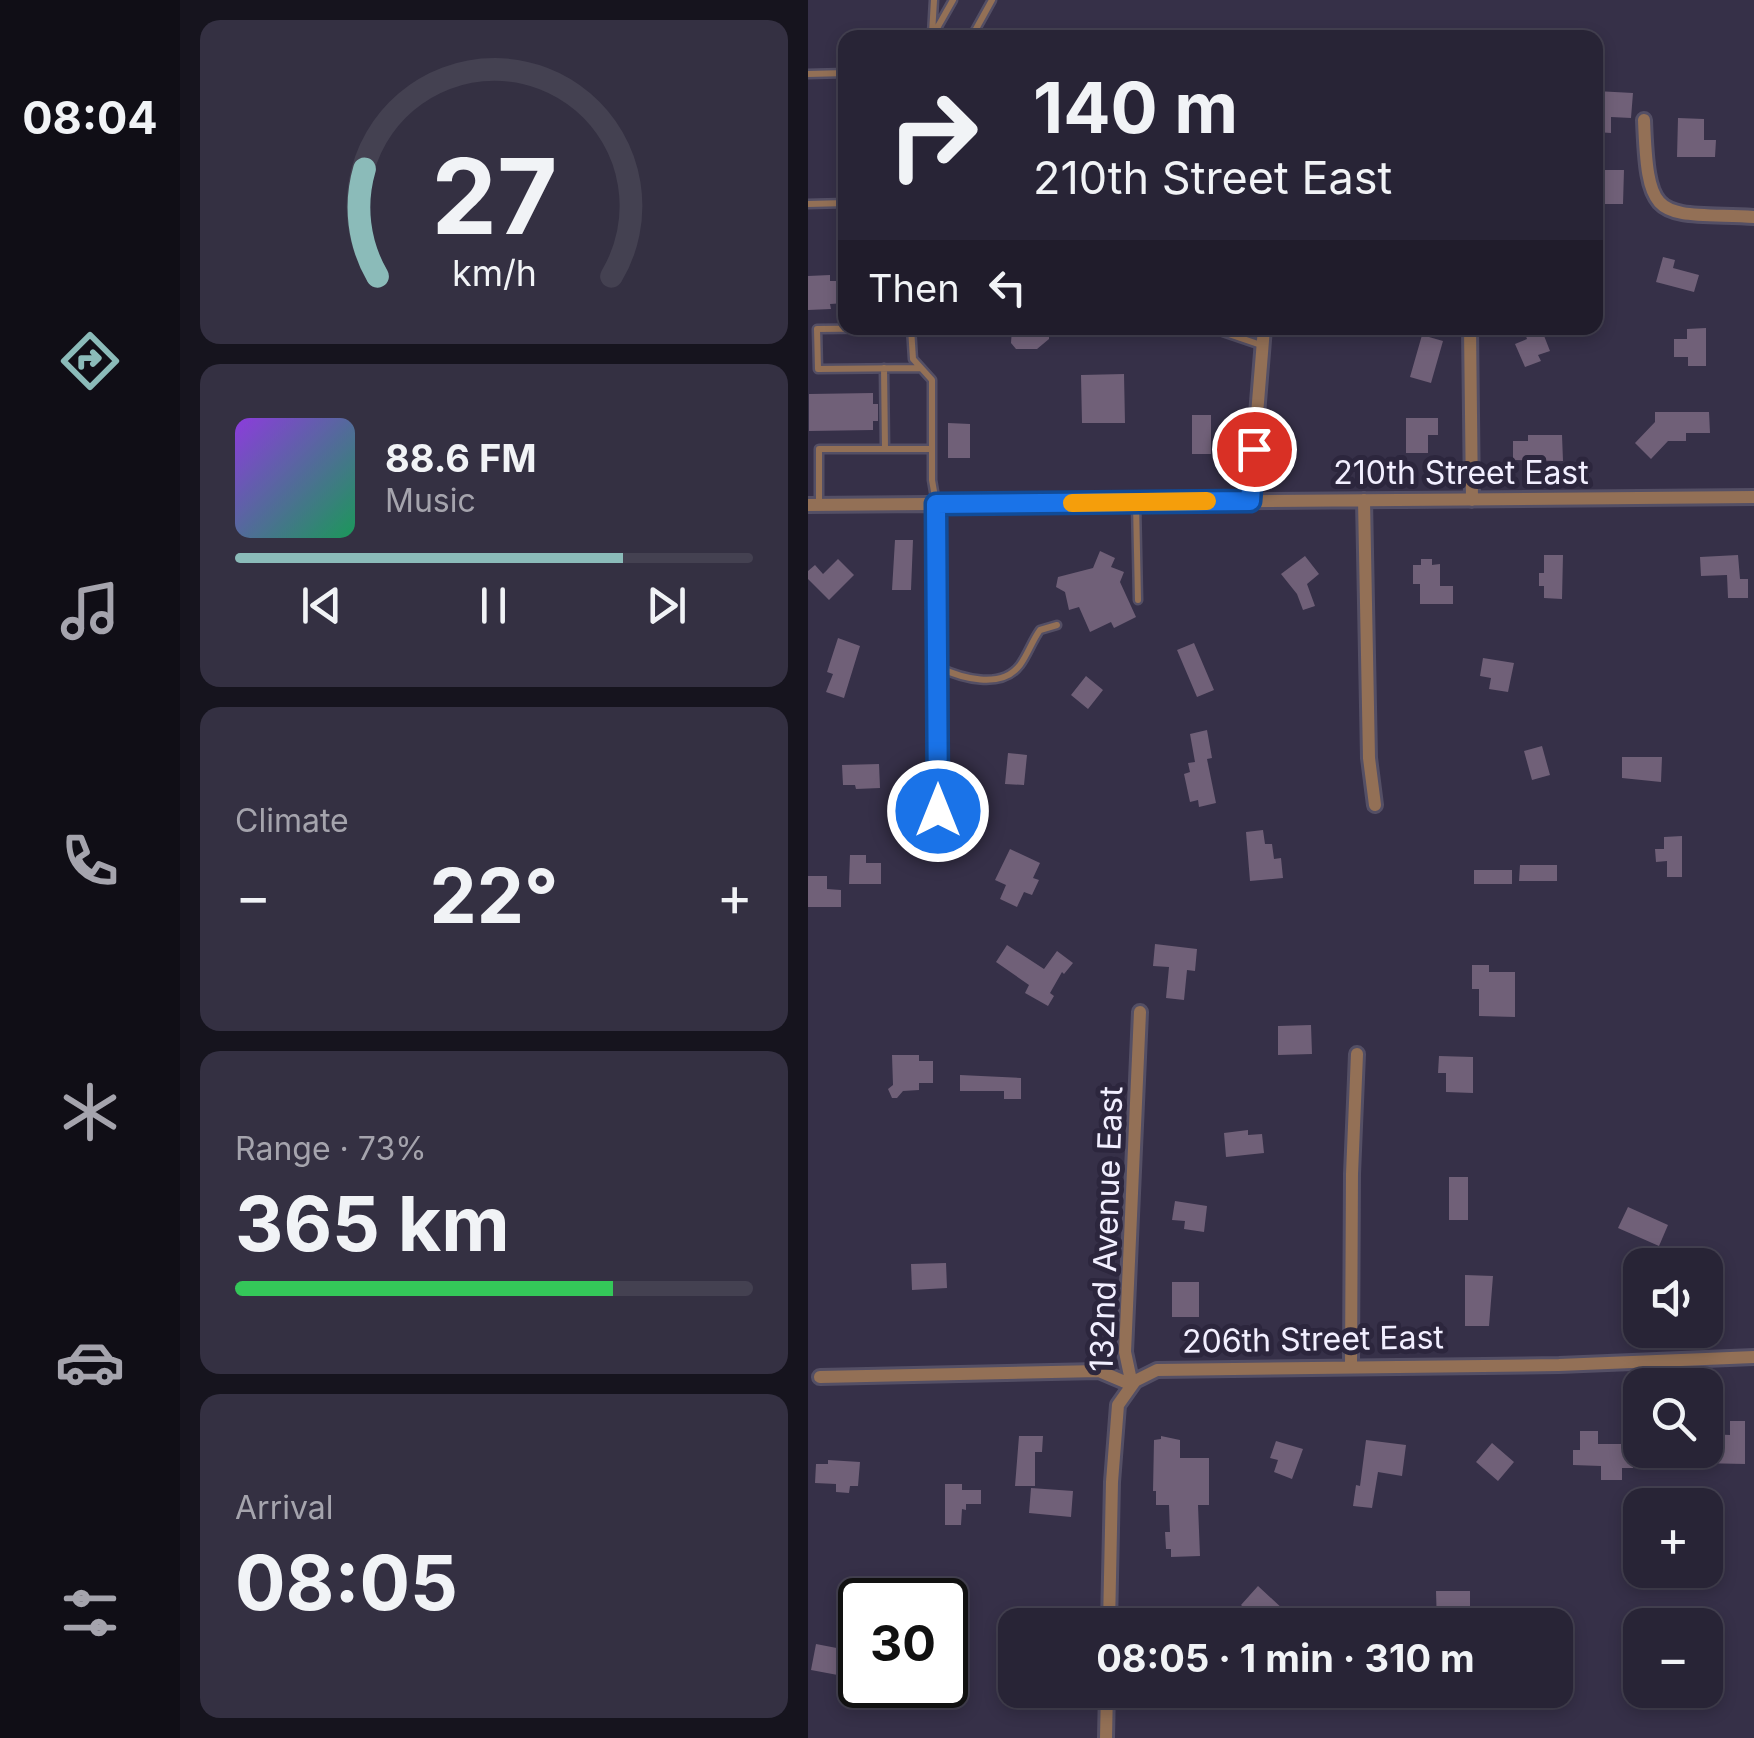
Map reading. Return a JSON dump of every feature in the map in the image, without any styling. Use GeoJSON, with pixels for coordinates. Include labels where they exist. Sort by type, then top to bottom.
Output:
{"type":"FeatureCollection","features":[{"type":"Feature","properties":{"kind":"street"},"geometry":{"type":"LineString","coordinates":[[1644,120],[1647,180],[1664,209],[1679,214],[1754,217]]}},
{"type":"Feature","properties":{"kind":"street"},"geometry":{"type":"LineString","coordinates":[[1250,501],[1264,335]]}},
{"type":"Feature","properties":{"kind":"street"},"geometry":{"type":"LineString","coordinates":[[1470,335],[1472,500]]}},
{"type":"Feature","properties":{"kind":"street","name":"210th Street East"},"geometry":{"type":"LineString","coordinates":[[813,505],[1754,496]]}},
{"type":"Feature","properties":{"kind":"street"},"geometry":{"type":"LineString","coordinates":[[1364,500],[1368,720],[1375,805]]}},
{"type":"Feature","properties":{"kind":"street"},"geometry":{"type":"LineString","coordinates":[[936,504],[938,811]]}},
{"type":"Feature","properties":{"kind":"street","name":"132nd Avenue East"},"geometry":{"type":"LineString","coordinates":[[1110,1608],[1118,1405],[1132,1385],[1124,1352],[1140,1012]]}},
{"type":"Feature","properties":{"kind":"street"},"geometry":{"type":"LineString","coordinates":[[1351,1367],[1357,1054]]}},
{"type":"Feature","properties":{"kind":"street","name":"206th Street East"},"geometry":{"type":"LineString","coordinates":[[1132,1385],[1158,1370],[1559,1365],[1754,1357]]}},
{"type":"Feature","properties":{"kind":"street"},"geometry":{"type":"LineString","coordinates":[[820,1377],[1099,1371],[1132,1385]]}},
{"type":"Feature","properties":{"kind":"street"},"geometry":{"type":"LineString","coordinates":[[1106,1738],[1107,1708]]}},
{"type":"Feature","properties":{"kind":"lane"},"geometry":{"type":"LineString","coordinates":[[932,30],[934,0]]}},
{"type":"Feature","properties":{"kind":"lane"},"geometry":{"type":"LineString","coordinates":[[936,30],[953,0]]}},
{"type":"Feature","properties":{"kind":"lane"},"geometry":{"type":"LineString","coordinates":[[975,30],[992,0]]}},
{"type":"Feature","properties":{"kind":"lane"},"geometry":{"type":"LineString","coordinates":[[808,74],[838,73]]}},
{"type":"Feature","properties":{"kind":"lane"},"geometry":{"type":"LineString","coordinates":[[808,204],[838,203]]}},
{"type":"Feature","properties":{"kind":"lane"},"geometry":{"type":"LineString","coordinates":[[838,329],[817,329],[818,369],[920,368]]}},
{"type":"Feature","properties":{"kind":"lane"},"geometry":{"type":"LineString","coordinates":[[912,335],[913,358],[932,380],[936,504]]}},
{"type":"Feature","properties":{"kind":"lane"},"geometry":{"type":"LineString","coordinates":[[1231,335],[1263,346]]}},
{"type":"Feature","properties":{"kind":"lane"},"geometry":{"type":"LineString","coordinates":[[884,368],[884,449]]}},
{"type":"Feature","properties":{"kind":"lane"},"geometry":{"type":"LineString","coordinates":[[813,505],[819,449],[932,449]]}},
{"type":"Feature","properties":{"kind":"lane"},"geometry":{"type":"LineString","coordinates":[[1136,502],[1138,600]]}},
{"type":"Feature","properties":{"kind":"lane"},"geometry":{"type":"LineString","coordinates":[[937,666],[960,677],[980,680],[1002,676],[1017,670],[1040,630],[1057,625]]}},
{"type":"Feature","properties":{"kind":"building"},"geometry":{"type":"Polygon","coordinates":[[[1603,91],[1633,93],[1631,118],[1611,117],[1611,133],[1603,132],[1603,91]]]}},
{"type":"Feature","properties":{"kind":"building"},"geometry":{"type":"Polygon","coordinates":[[[1678,118],[1704,119],[1704,140],[1716,140],[1715,157],[1677,157],[1678,118]]]}},
{"type":"Feature","properties":{"kind":"building"},"geometry":{"type":"Polygon","coordinates":[[[1603,170],[1624,170],[1623,204],[1603,204],[1603,170]]]}},
{"type":"Feature","properties":{"kind":"building"},"geometry":{"type":"Polygon","coordinates":[[[1663,257],[1675,260],[1673,268],[1699,275],[1694,292],[1656,282],[1663,257]]]}},
{"type":"Feature","properties":{"kind":"building"},"geometry":{"type":"Polygon","coordinates":[[[830,275],[830,281],[838,281],[838,304],[830,304],[831,309],[808,310],[808,276],[830,275]]]}},
{"type":"Feature","properties":{"kind":"building"},"geometry":{"type":"Polygon","coordinates":[[[1706,328],[1706,366],[1688,366],[1688,357],[1674,357],[1674,339],[1687,339],[1687,329],[1706,328]]]}},
{"type":"Feature","properties":{"kind":"building"},"geometry":{"type":"Polygon","coordinates":[[[1012,335],[1049,335],[1037,349],[1016,349],[1012,335]]]}},
{"type":"Feature","properties":{"kind":"building"},"geometry":{"type":"Polygon","coordinates":[[[1422,335],[1443,341],[1431,383],[1410,377],[1422,335]]]}},
{"type":"Feature","properties":{"kind":"building"},"geometry":{"type":"Polygon","coordinates":[[[1526,335],[1544,335],[1550,351],[1538,355],[1541,361],[1525,367],[1515,344],[1527,339],[1526,335]]]}},
{"type":"Feature","properties":{"kind":"building"},"geometry":{"type":"Polygon","coordinates":[[[1124,374],[1125,423],[1082,423],[1081,375],[1124,374]]]}},
{"type":"Feature","properties":{"kind":"building"},"geometry":{"type":"Polygon","coordinates":[[[873,393],[878,421],[873,421],[873,430],[809,431],[809,394],[873,393]]]}},
{"type":"Feature","properties":{"kind":"building"},"geometry":{"type":"Polygon","coordinates":[[[1655,412],[1709,412],[1710,433],[1686,433],[1686,441],[1668,441],[1651,459],[1635,443],[1655,422],[1655,412]]]}},
{"type":"Feature","properties":{"kind":"building"},"geometry":{"type":"Polygon","coordinates":[[[1192,415],[1211,415],[1211,454],[1192,454],[1192,415]]]}},
{"type":"Feature","properties":{"kind":"building"},"geometry":{"type":"Polygon","coordinates":[[[1406,418],[1438,418],[1438,435],[1428,435],[1428,453],[1406,453],[1406,418]]]}},
{"type":"Feature","properties":{"kind":"building"},"geometry":{"type":"Polygon","coordinates":[[[948,423],[970,424],[970,458],[948,458],[948,423]]]}},
{"type":"Feature","properties":{"kind":"building"},"geometry":{"type":"Polygon","coordinates":[[[1528,435],[1562,435],[1563,461],[1513,460],[1513,441],[1528,441],[1528,435]]]}},
{"type":"Feature","properties":{"kind":"building"},"geometry":{"type":"Polygon","coordinates":[[[895,540],[913,540],[911,590],[892,590],[895,540]]]}},
{"type":"Feature","properties":{"kind":"building"},"geometry":{"type":"Polygon","coordinates":[[[1100,551],[1115,558],[1111,567],[1124,572],[1120,582],[1136,617],[1114,628],[1111,622],[1090,632],[1079,607],[1069,610],[1065,592],[1056,587],[1058,577],[1093,568],[1100,551]]]}},
{"type":"Feature","properties":{"kind":"building"},"geometry":{"type":"Polygon","coordinates":[[[1544,555],[1563,555],[1562,599],[1544,598],[1544,586],[1539,586],[1544,555]]]}},
{"type":"Feature","properties":{"kind":"building"},"geometry":{"type":"Polygon","coordinates":[[[1738,555],[1740,579],[1748,579],[1748,598],[1728,598],[1727,575],[1701,576],[1700,557],[1738,555]]]}},
{"type":"Feature","properties":{"kind":"building"},"geometry":{"type":"Polygon","coordinates":[[[1305,556],[1319,574],[1307,584],[1315,606],[1303,610],[1297,594],[1281,574],[1305,556]]]}},
{"type":"Feature","properties":{"kind":"building"},"geometry":{"type":"Polygon","coordinates":[[[838,559],[854,575],[829,600],[808,579],[808,571],[815,565],[823,574],[838,559]]]}},
{"type":"Feature","properties":{"kind":"building"},"geometry":{"type":"Polygon","coordinates":[[[1421,559],[1432,559],[1432,565],[1440,564],[1440,586],[1453,586],[1453,604],[1420,604],[1420,584],[1413,584],[1413,565],[1421,565],[1421,559]]]}},
{"type":"Feature","properties":{"kind":"building"},"geometry":{"type":"Polygon","coordinates":[[[838,638],[860,646],[844,698],[826,692],[833,674],[827,672],[838,638]]]}},
{"type":"Feature","properties":{"kind":"building"},"geometry":{"type":"Polygon","coordinates":[[[1194,643],[1214,690],[1197,697],[1177,650],[1194,643]]]}},
{"type":"Feature","properties":{"kind":"building"},"geometry":{"type":"Polygon","coordinates":[[[1483,658],[1514,663],[1508,692],[1489,689],[1491,678],[1480,676],[1483,658]]]}},
{"type":"Feature","properties":{"kind":"building"},"geometry":{"type":"Polygon","coordinates":[[[1086,676],[1103,690],[1088,709],[1071,695],[1086,676]]]}},
{"type":"Feature","properties":{"kind":"building"},"geometry":{"type":"Polygon","coordinates":[[[1207,730],[1212,758],[1207,759],[1216,803],[1199,807],[1198,800],[1190,802],[1184,774],[1190,772],[1188,763],[1195,762],[1190,734],[1207,730]]]}},
{"type":"Feature","properties":{"kind":"building"},"geometry":{"type":"Polygon","coordinates":[[[1542,746],[1550,775],[1532,780],[1524,751],[1542,746]]]}},
{"type":"Feature","properties":{"kind":"building"},"geometry":{"type":"Polygon","coordinates":[[[1008,753],[1027,755],[1024,785],[1005,784],[1008,753]]]}},
{"type":"Feature","properties":{"kind":"building"},"geometry":{"type":"Polygon","coordinates":[[[1622,757],[1662,757],[1661,782],[1622,778],[1622,757]]]}},
{"type":"Feature","properties":{"kind":"building"},"geometry":{"type":"Polygon","coordinates":[[[879,764],[880,788],[843,785],[842,765],[879,764]]]}},
{"type":"Feature","properties":{"kind":"building"},"geometry":{"type":"Polygon","coordinates":[[[1263,830],[1265,844],[1272,844],[1274,859],[1281,858],[1283,878],[1250,881],[1246,832],[1263,830]]]}},
{"type":"Feature","properties":{"kind":"building"},"geometry":{"type":"Polygon","coordinates":[[[1682,836],[1682,877],[1667,877],[1667,861],[1656,862],[1655,849],[1664,849],[1664,837],[1682,836]]]}},
{"type":"Feature","properties":{"kind":"building"},"geometry":{"type":"Polygon","coordinates":[[[1010,849],[1040,863],[1033,878],[1039,880],[1032,895],[1024,892],[1017,907],[1000,899],[1006,885],[995,880],[1010,849]]]}},
{"type":"Feature","properties":{"kind":"building"},"geometry":{"type":"Polygon","coordinates":[[[850,855],[866,855],[866,863],[881,863],[881,884],[849,884],[850,855]]]}},
{"type":"Feature","properties":{"kind":"building"},"geometry":{"type":"Polygon","coordinates":[[[1520,865],[1557,865],[1557,881],[1519,881],[1520,865]]]}},
{"type":"Feature","properties":{"kind":"building"},"geometry":{"type":"Polygon","coordinates":[[[1474,870],[1512,870],[1512,884],[1474,884],[1474,870]]]}},
{"type":"Feature","properties":{"kind":"building"},"geometry":{"type":"Polygon","coordinates":[[[808,876],[827,876],[827,889],[841,890],[841,907],[808,907],[808,876]]]}},
{"type":"Feature","properties":{"kind":"building"},"geometry":{"type":"Polygon","coordinates":[[[1155,944],[1197,949],[1195,971],[1187,970],[1184,1000],[1166,998],[1169,967],[1153,966],[1155,944]]]}},
{"type":"Feature","properties":{"kind":"building"},"geometry":{"type":"Polygon","coordinates":[[[1007,945],[1044,969],[1057,951],[1073,963],[1062,972],[1050,993],[1054,996],[1048,1006],[1025,993],[1029,985],[996,962],[1007,945]]]}},
{"type":"Feature","properties":{"kind":"building"},"geometry":{"type":"Polygon","coordinates":[[[1472,965],[1489,965],[1489,972],[1515,972],[1515,1017],[1479,1016],[1479,989],[1472,989],[1472,965]]]}},
{"type":"Feature","properties":{"kind":"building"},"geometry":{"type":"Polygon","coordinates":[[[1311,1025],[1312,1054],[1278,1055],[1278,1026],[1311,1025]]]}},
{"type":"Feature","properties":{"kind":"building"},"geometry":{"type":"Polygon","coordinates":[[[892,1055],[919,1055],[919,1061],[933,1061],[933,1083],[919,1083],[919,1090],[903,1091],[892,1098],[888,1089],[893,1085],[892,1055]]]}},
{"type":"Feature","properties":{"kind":"building"},"geometry":{"type":"Polygon","coordinates":[[[1439,1056],[1473,1057],[1473,1093],[1446,1092],[1446,1073],[1438,1073],[1439,1056]]]}},
{"type":"Feature","properties":{"kind":"building"},"geometry":{"type":"Polygon","coordinates":[[[960,1075],[1021,1078],[1021,1099],[1004,1099],[1004,1091],[960,1091],[960,1075]]]}},
{"type":"Feature","properties":{"kind":"building"},"geometry":{"type":"Polygon","coordinates":[[[1248,1130],[1248,1135],[1262,1134],[1264,1153],[1226,1157],[1224,1133],[1248,1130]]]}},
{"type":"Feature","properties":{"kind":"building"},"geometry":{"type":"Polygon","coordinates":[[[1449,1177],[1468,1177],[1468,1220],[1449,1220],[1449,1177]]]}},
{"type":"Feature","properties":{"kind":"building"},"geometry":{"type":"Polygon","coordinates":[[[1175,1201],[1207,1206],[1204,1232],[1184,1229],[1185,1221],[1172,1220],[1175,1201]]]}},
{"type":"Feature","properties":{"kind":"building"},"geometry":{"type":"Polygon","coordinates":[[[1628,1207],[1668,1225],[1659,1246],[1618,1228],[1628,1207]]]}},
{"type":"Feature","properties":{"kind":"building"},"geometry":{"type":"Polygon","coordinates":[[[946,1263],[947,1288],[912,1290],[911,1264],[946,1263]]]}},
{"type":"Feature","properties":{"kind":"building"},"geometry":{"type":"Polygon","coordinates":[[[1465,1275],[1493,1276],[1489,1326],[1465,1326],[1465,1275]]]}},
{"type":"Feature","properties":{"kind":"building"},"geometry":{"type":"Polygon","coordinates":[[[1172,1282],[1199,1282],[1199,1317],[1172,1317],[1172,1282]]]}},
{"type":"Feature","properties":{"kind":"building"},"geometry":{"type":"Polygon","coordinates":[[[1730,1421],[1745,1421],[1745,1464],[1723,1464],[1723,1435],[1730,1435],[1730,1421]]]}},
{"type":"Feature","properties":{"kind":"building"},"geometry":{"type":"Polygon","coordinates":[[[1580,1431],[1598,1431],[1598,1444],[1623,1444],[1622,1480],[1601,1480],[1601,1466],[1573,1465],[1573,1450],[1580,1450],[1580,1431]]]}},
{"type":"Feature","properties":{"kind":"building"},"geometry":{"type":"Polygon","coordinates":[[[1019,1436],[1043,1436],[1042,1452],[1035,1452],[1035,1486],[1015,1486],[1019,1436]]]}},
{"type":"Feature","properties":{"kind":"building"},"geometry":{"type":"Polygon","coordinates":[[[1161,1436],[1180,1440],[1180,1458],[1209,1458],[1209,1505],[1198,1505],[1200,1556],[1171,1557],[1171,1549],[1166,1549],[1169,1505],[1156,1505],[1153,1491],[1154,1440],[1161,1436]]]}},
{"type":"Feature","properties":{"kind":"building"},"geometry":{"type":"Polygon","coordinates":[[[1366,1440],[1406,1445],[1402,1476],[1378,1472],[1372,1508],[1353,1506],[1356,1485],[1360,1486],[1366,1440]]]}},
{"type":"Feature","properties":{"kind":"building"},"geometry":{"type":"Polygon","coordinates":[[[1276,1441],[1303,1449],[1292,1479],[1274,1472],[1278,1460],[1270,1458],[1276,1441]]]}},
{"type":"Feature","properties":{"kind":"building"},"geometry":{"type":"Polygon","coordinates":[[[1492,1443],[1514,1462],[1498,1481],[1476,1462],[1492,1443]]]}},
{"type":"Feature","properties":{"kind":"building"},"geometry":{"type":"Polygon","coordinates":[[[828,1460],[860,1462],[858,1486],[850,1486],[849,1493],[836,1492],[836,1484],[815,1483],[816,1464],[828,1464],[828,1460]]]}},
{"type":"Feature","properties":{"kind":"building"},"geometry":{"type":"Polygon","coordinates":[[[945,1484],[962,1484],[962,1490],[981,1490],[981,1504],[966,1504],[966,1510],[962,1509],[961,1525],[945,1525],[945,1484]]]}},
{"type":"Feature","properties":{"kind":"building"},"geometry":{"type":"Polygon","coordinates":[[[1031,1488],[1073,1491],[1071,1517],[1029,1513],[1031,1488]]]}},
{"type":"Feature","properties":{"kind":"building"},"geometry":{"type":"Polygon","coordinates":[[[1258,1586],[1282,1608],[1244,1608],[1241,1605],[1258,1586]]]}},
{"type":"Feature","properties":{"kind":"building"},"geometry":{"type":"Polygon","coordinates":[[[1436,1591],[1470,1591],[1470,1608],[1436,1608],[1436,1591]]]}},
{"type":"Feature","properties":{"kind":"building"},"geometry":{"type":"Polygon","coordinates":[[[816,1644],[838,1648],[838,1675],[811,1670],[816,1644]]]}},
{"type":"Feature","properties":{"kind":"slow traffic"},"geometry":{"type":"LineString","coordinates":[[1072,503],[1207,501]]}},
{"type":"Feature","properties":{"kind":"route"},"geometry":{"type":"LineString","coordinates":[[938,811],[936,504],[1250,501],[1254,449]]}}]}
